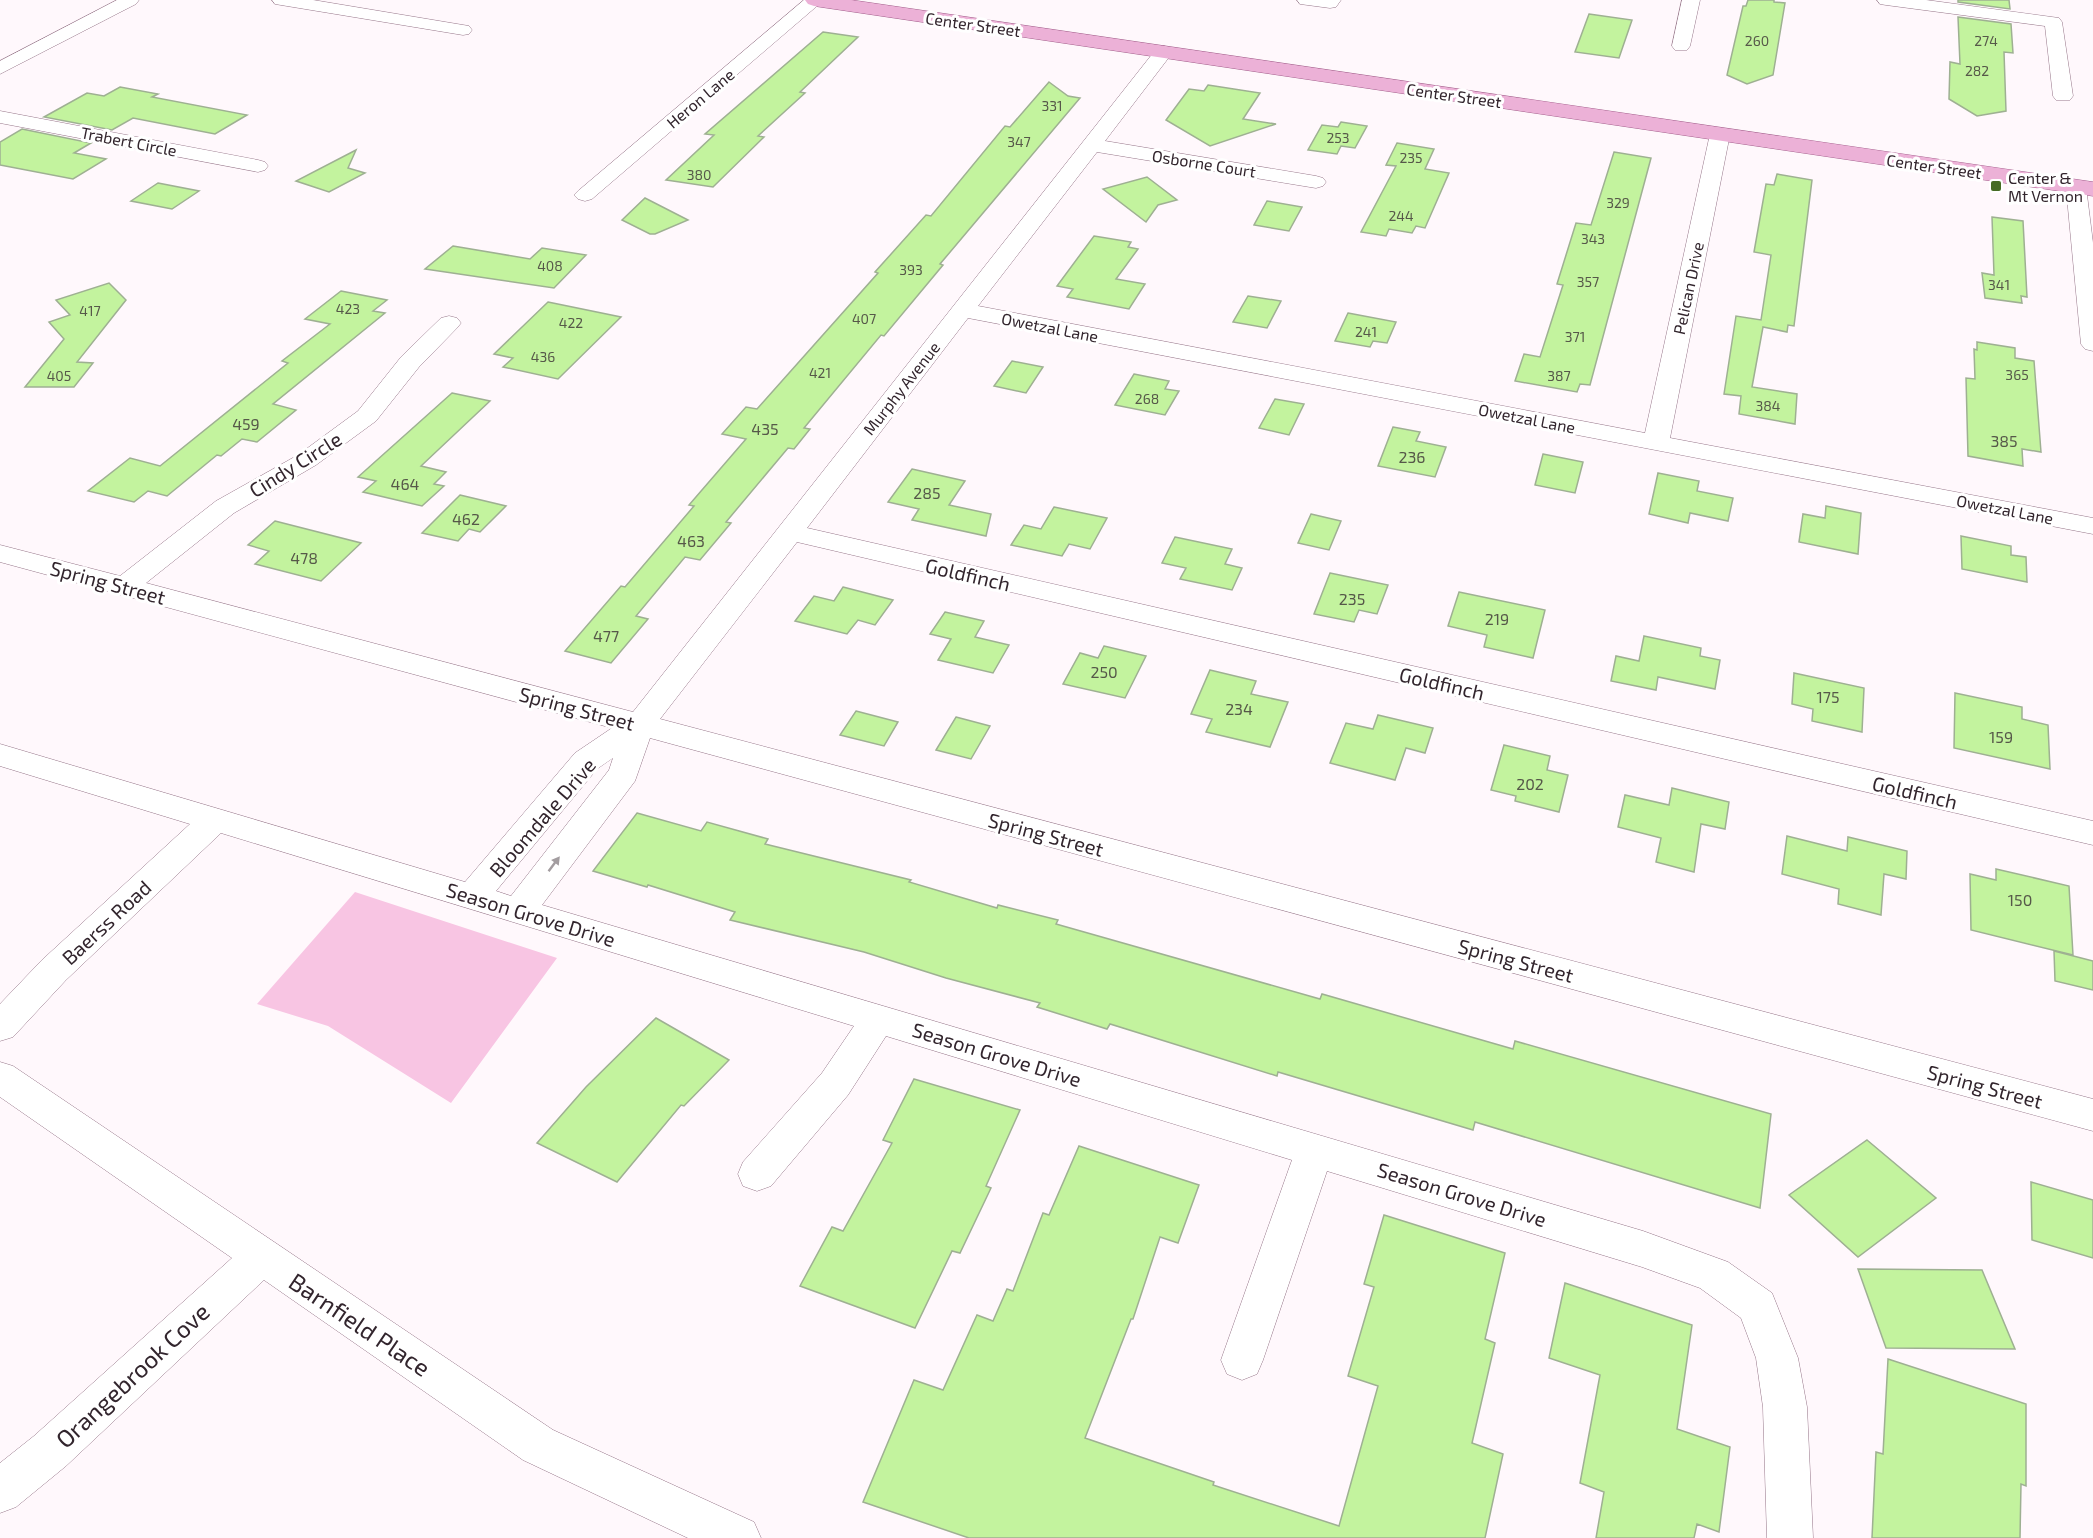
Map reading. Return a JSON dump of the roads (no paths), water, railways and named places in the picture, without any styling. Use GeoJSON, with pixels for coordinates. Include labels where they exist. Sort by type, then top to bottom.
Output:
{"type":"FeatureCollection","features":[{"type":"Feature","properties":{"kind":"main road","name":"Center Street"},"geometry":{"type":"LineString","coordinates":[[815,0],[2085,188]]}},
{"type":"Feature","properties":{"kind":"street"},"geometry":{"type":"LineString","coordinates":[[0,68],[130,0]]}},
{"type":"Feature","properties":{"kind":"street"},"geometry":{"type":"LineString","coordinates":[[281,0],[463,30]]}},
{"type":"Feature","properties":{"kind":"street","name":"Heron Lane"},"geometry":{"type":"LineString","coordinates":[[585,195],[815,0]]}},
{"type":"Feature","properties":{"kind":"street"},"geometry":{"type":"LineString","coordinates":[[1306,0],[1330,3],[1332,0]]}},
{"type":"Feature","properties":{"kind":"street"},"geometry":{"type":"LineString","coordinates":[[1681,46],[1691,0]]}},
{"type":"Feature","properties":{"kind":"street"},"geometry":{"type":"LineString","coordinates":[[1886,0],[2053,22],[2063,96]]}},
{"type":"Feature","properties":{"kind":"street","name":"Murphy Avenue"},"geometry":{"type":"LineString","coordinates":[[639,725],[1164,52]]}},
{"type":"Feature","properties":{"kind":"street","name":"Trabert Circle"},"geometry":{"type":"LineString","coordinates":[[0,117],[258,166]]}},
{"type":"Feature","properties":{"kind":"street","name":"Pelican Drive"},"geometry":{"type":"LineString","coordinates":[[1656,443],[1720,134]]}},
{"type":"Feature","properties":{"kind":"street","name":"Osborne Court"},"geometry":{"type":"LineString","coordinates":[[1091,145],[1316,182]]}},
{"type":"Feature","properties":{"kind":"street"},"geometry":{"type":"LineString","coordinates":[[2085,188],[2093,344]]}},
{"type":"Feature","properties":{"kind":"street","name":"Owetzal Lane"},"geometry":{"type":"LineString","coordinates":[[962,310],[2093,526]]}},
{"type":"Feature","properties":{"kind":"street","name":"Cindy Circle"},"geometry":{"type":"LineString","coordinates":[[124,587],[225,507],[307,460],[367,416],[410,362],[448,323]]}},
{"type":"Feature","properties":{"kind":"street","name":"Goldfinch"},"geometry":{"type":"LineString","coordinates":[[790,532],[2093,833]]}},
{"type":"Feature","properties":{"kind":"street","name":"Spring Street"},"geometry":{"type":"LineString","coordinates":[[0,554],[2093,1115]]}},
{"type":"Feature","properties":{"kind":"street","name":"Bloomdale Drive"},"geometry":{"type":"LineString","coordinates":[[473,896],[586,761],[639,725]]}},
{"type":"Feature","properties":{"kind":"street","name":"Bloomdale Drive"},"geometry":{"type":"LineString","coordinates":[[519,910],[624,773],[639,725]]}},
{"type":"Feature","properties":{"kind":"street","name":"Season Grove Drive"},"geometry":{"type":"LineString","coordinates":[[0,755],[1643,1249],[1714,1275],[1757,1306],[1777,1358],[1785,1407],[1790,1538]]}},
{"type":"Feature","properties":{"kind":"street","name":"Baerss Road"},"geometry":{"type":"LineString","coordinates":[[0,1027],[54,970],[215,820]]}},
{"type":"Feature","properties":{"kind":"street"},"geometry":{"type":"LineString","coordinates":[[757,1174],[836,1084],[879,1018]]}},
{"type":"Feature","properties":{"kind":"street","name":"Barnfield Place"},"geometry":{"type":"LineString","coordinates":[[0,1077],[538,1445],[738,1538]]}},
{"type":"Feature","properties":{"kind":"street"},"geometry":{"type":"LineString","coordinates":[[1242,1360],[1315,1150]]}},
{"type":"Feature","properties":{"kind":"street","name":"Orangebrook Cove"},"geometry":{"type":"LineString","coordinates":[[0,1491],[50,1450],[261,1257]]}},
{"type":"Feature","properties":{"kind":"place","name":"Center & Mt Vernon"},"geometry":{"type":"Point","coordinates":[1996,186]}}]}
